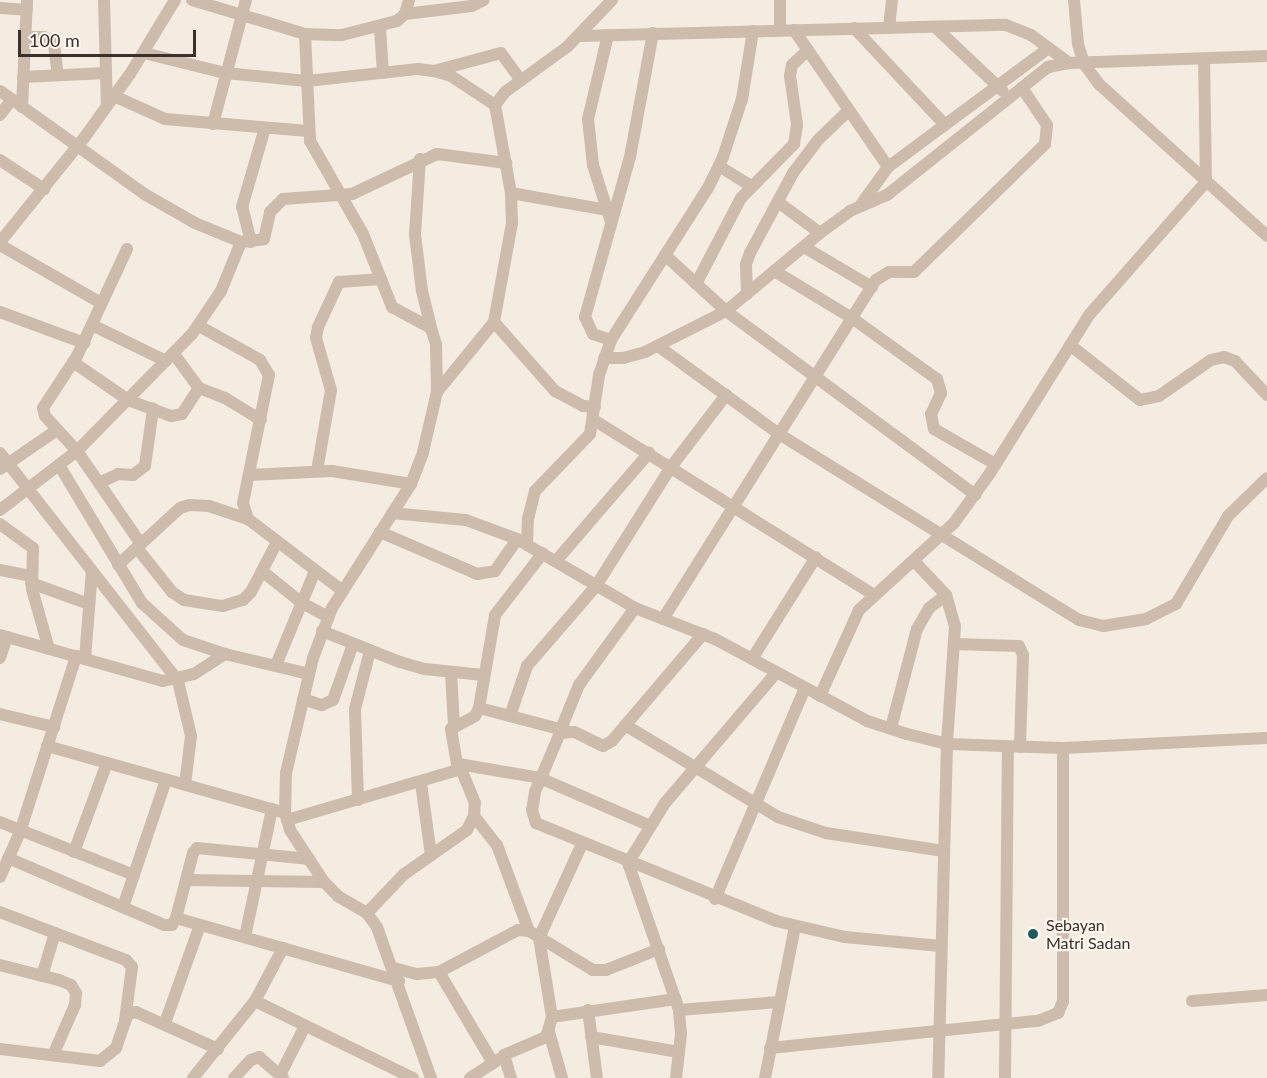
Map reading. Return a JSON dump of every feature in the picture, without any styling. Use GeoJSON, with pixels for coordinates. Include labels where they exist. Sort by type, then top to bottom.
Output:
{"type":"FeatureCollection","features":[{"type":"Feature","properties":{"kind":"street"},"geometry":{"type":"LineString","coordinates":[[104,0],[106,73],[111,101]]}},
{"type":"Feature","properties":{"kind":"street"},"geometry":{"type":"LineString","coordinates":[[101,303],[0,244],[111,101],[144,53],[175,0]]}},
{"type":"Feature","properties":{"kind":"street"},"geometry":{"type":"LineString","coordinates":[[192,0],[305,34],[342,35],[380,28],[405,14],[472,6],[484,0]]}},
{"type":"Feature","properties":{"kind":"street"},"geometry":{"type":"LineString","coordinates":[[213,124],[240,14],[246,0]]}},
{"type":"Feature","properties":{"kind":"street"},"geometry":{"type":"LineString","coordinates":[[405,14],[410,0]]}},
{"type":"Feature","properties":{"kind":"street"},"geometry":{"type":"LineString","coordinates":[[495,105],[521,81],[579,36],[612,0]]}},
{"type":"Feature","properties":{"kind":"street"},"geometry":{"type":"LineString","coordinates":[[780,0],[780,30]]}},
{"type":"Feature","properties":{"kind":"street"},"geometry":{"type":"LineString","coordinates":[[889,28],[892,0]]}},
{"type":"Feature","properties":{"kind":"street"},"geometry":{"type":"LineString","coordinates":[[1075,0],[1078,44],[1084,64],[1100,85],[1267,236]]}},
{"type":"Feature","properties":{"kind":"street"},"geometry":{"type":"LineString","coordinates":[[0,8],[27,5],[23,77],[17,103],[0,115]]}},
{"type":"Feature","properties":{"kind":"street"},"geometry":{"type":"LineString","coordinates":[[579,36],[1006,25],[1030,35],[1069,63]]}},
{"type":"Feature","properties":{"kind":"street"},"geometry":{"type":"LineString","coordinates":[[936,27],[1010,98]]}},
{"type":"Feature","properties":{"kind":"street"},"geometry":{"type":"LineString","coordinates":[[380,28],[383,73]]}},
{"type":"Feature","properties":{"kind":"street"},"geometry":{"type":"LineString","coordinates":[[854,28],[945,125]]}},
{"type":"Feature","properties":{"kind":"street"},"geometry":{"type":"LineString","coordinates":[[794,30],[888,166]]}},
{"type":"Feature","properties":{"kind":"street"},"geometry":{"type":"LineString","coordinates":[[380,532],[477,574],[495,571],[522,542],[535,491],[582,446],[595,413],[604,358],[611,340],[719,166],[742,99],[753,31]]}},
{"type":"Feature","properties":{"kind":"street"},"geometry":{"type":"LineString","coordinates":[[611,340],[593,334],[585,317],[609,216],[632,148],[640,88],[653,33]]}},
{"type":"Feature","properties":{"kind":"street"},"geometry":{"type":"LineString","coordinates":[[305,34],[308,131],[313,150],[363,234],[392,307],[431,328]]}},
{"type":"Feature","properties":{"kind":"street"},"geometry":{"type":"LineString","coordinates":[[608,35],[588,119],[593,165],[609,216]]}},
{"type":"Feature","properties":{"kind":"street"},"geometry":{"type":"LineString","coordinates":[[25,37],[44,38],[54,44],[58,75]]}},
{"type":"Feature","properties":{"kind":"street"},"geometry":{"type":"LineString","coordinates":[[860,206],[888,166],[1049,48]]}},
{"type":"Feature","properties":{"kind":"street"},"geometry":{"type":"LineString","coordinates":[[696,284],[750,185],[772,169],[794,144],[797,124],[790,76],[792,65],[808,50]]}},
{"type":"Feature","properties":{"kind":"street"},"geometry":{"type":"LineString","coordinates":[[144,53],[225,73],[307,81],[383,73],[434,71],[501,53],[521,81]]}},
{"type":"Feature","properties":{"kind":"street"},"geometry":{"type":"LineString","coordinates":[[604,358],[623,358],[658,346],[726,311],[776,272],[819,233],[860,206],[887,195],[1048,68],[1069,63],[1267,56]]}},
{"type":"Feature","properties":{"kind":"street"},"geometry":{"type":"LineString","coordinates":[[820,696],[849,629],[874,595],[942,535],[976,495],[1070,345],[1115,281],[1206,182],[1204,59]]}},
{"type":"Feature","properties":{"kind":"street"},"geometry":{"type":"LineString","coordinates":[[434,71],[451,76],[495,105],[512,193],[508,254],[494,322],[437,392]]}},
{"type":"Feature","properties":{"kind":"street"},"geometry":{"type":"LineString","coordinates":[[23,77],[106,73]]}},
{"type":"Feature","properties":{"kind":"street"},"geometry":{"type":"LineString","coordinates":[[663,619],[815,376],[882,274],[914,272],[1045,144],[1047,125],[1022,88]]}},
{"type":"Feature","properties":{"kind":"street"},"geometry":{"type":"LineString","coordinates":[[0,91],[77,147],[172,211],[246,242],[264,239],[270,212],[283,199],[341,197],[364,191],[401,174],[420,159],[437,154],[506,163]]}},
{"type":"Feature","properties":{"kind":"street"},"geometry":{"type":"LineString","coordinates":[[111,101],[153,116],[213,124],[308,131]]}},
{"type":"Feature","properties":{"kind":"street"},"geometry":{"type":"LineString","coordinates":[[747,294],[746,264],[778,202],[805,155],[849,110]]}},
{"type":"Feature","properties":{"kind":"street"},"geometry":{"type":"LineString","coordinates":[[0,510],[77,451],[199,326],[221,291],[246,242],[242,207],[265,128]]}},
{"type":"Feature","properties":{"kind":"street"},"geometry":{"type":"LineString","coordinates":[[245,938],[262,854],[281,814],[286,773],[309,674],[322,631],[343,591],[411,484],[423,452],[437,392],[436,344],[417,251],[420,159]]}},
{"type":"Feature","properties":{"kind":"street"},"geometry":{"type":"LineString","coordinates":[[0,160],[44,189]]}},
{"type":"Feature","properties":{"kind":"street"},"geometry":{"type":"LineString","coordinates":[[719,166],[750,185]]}},
{"type":"Feature","properties":{"kind":"street"},"geometry":{"type":"LineString","coordinates":[[401,174],[419,178]]}},
{"type":"Feature","properties":{"kind":"street"},"geometry":{"type":"LineString","coordinates":[[512,193],[609,216]]}},
{"type":"Feature","properties":{"kind":"street"},"geometry":{"type":"LineString","coordinates":[[778,202],[819,233]]}},
{"type":"Feature","properties":{"kind":"street"},"geometry":{"type":"LineString","coordinates":[[804,247],[872,287]]}},
{"type":"Feature","properties":{"kind":"street"},"geometry":{"type":"LineString","coordinates":[[128,249],[84,343],[43,408],[57,430],[77,451],[172,592],[197,604],[223,606],[243,600],[276,544]]}},
{"type":"Feature","properties":{"kind":"street"},"geometry":{"type":"LineString","coordinates":[[665,255],[726,311],[976,495]]}},
{"type":"Feature","properties":{"kind":"street"},"geometry":{"type":"LineString","coordinates":[[776,272],[852,318],[937,380],[941,393],[931,414],[934,429],[995,464]]}},
{"type":"Feature","properties":{"kind":"street"},"geometry":{"type":"LineString","coordinates":[[317,471],[331,390],[316,338],[318,327],[339,282],[381,279]]}},
{"type":"Feature","properties":{"kind":"street"},"geometry":{"type":"LineString","coordinates":[[0,312],[84,343]]}},
{"type":"Feature","properties":{"kind":"street"},"geometry":{"type":"LineString","coordinates":[[494,322],[555,391],[595,413],[649,453],[874,595]]}},
{"type":"Feature","properties":{"kind":"street"},"geometry":{"type":"LineString","coordinates":[[92,325],[170,357],[199,388],[225,398],[261,420]]}},
{"type":"Feature","properties":{"kind":"street"},"geometry":{"type":"LineString","coordinates":[[199,326],[260,360],[266,367],[268,386],[243,502],[248,519]]}},
{"type":"Feature","properties":{"kind":"street"},"geometry":{"type":"LineString","coordinates":[[1070,345],[1140,400],[1159,396],[1211,360],[1224,357],[1235,361],[1267,394]]}},
{"type":"Feature","properties":{"kind":"street"},"geometry":{"type":"LineString","coordinates":[[658,346],[779,434],[1079,620],[1103,626],[1125,624],[1162,614],[1176,604],[1215,534],[1239,503],[1267,478]]}},
{"type":"Feature","properties":{"kind":"street"},"geometry":{"type":"LineString","coordinates":[[73,362],[128,400],[171,416],[182,414],[199,388]]}},
{"type":"Feature","properties":{"kind":"street"},"geometry":{"type":"LineString","coordinates":[[510,716],[527,666],[596,586],[671,467],[726,395]]}},
{"type":"Feature","properties":{"kind":"street"},"geometry":{"type":"LineString","coordinates":[[99,483],[118,474],[133,475],[145,466],[153,409]]}},
{"type":"Feature","properties":{"kind":"street"},"geometry":{"type":"LineString","coordinates":[[5,467],[57,430]]}},
{"type":"Feature","properties":{"kind":"street"},"geometry":{"type":"LineString","coordinates":[[0,453],[5,467],[28,489],[178,681],[190,736],[185,785]]}},
{"type":"Feature","properties":{"kind":"street"},"geometry":{"type":"LineString","coordinates":[[556,561],[649,453]]}},
{"type":"Feature","properties":{"kind":"street"},"geometry":{"type":"LineString","coordinates":[[58,465],[118,565],[157,620],[183,640],[225,654],[309,674]]}},
{"type":"Feature","properties":{"kind":"street"},"geometry":{"type":"LineString","coordinates":[[249,475],[317,471],[411,484]]}},
{"type":"Feature","properties":{"kind":"street"},"geometry":{"type":"LineString","coordinates":[[118,565],[180,508],[189,505],[209,506],[248,519],[276,544],[343,591]]}},
{"type":"Feature","properties":{"kind":"street"},"geometry":{"type":"LineString","coordinates":[[392,513],[466,520],[522,542],[635,608],[703,634],[820,696],[891,728],[947,744],[1063,748],[1267,738]]}},
{"type":"Feature","properties":{"kind":"street"},"geometry":{"type":"LineString","coordinates":[[0,524],[33,548],[31,580],[49,649]]}},
{"type":"Feature","properties":{"kind":"street"},"geometry":{"type":"LineString","coordinates":[[454,725],[468,720],[478,708],[495,615],[543,553]]}},
{"type":"Feature","properties":{"kind":"street"},"geometry":{"type":"LineString","coordinates":[[752,659],[816,557]]}},
{"type":"Feature","properties":{"kind":"street"},"geometry":{"type":"LineString","coordinates":[[914,561],[946,595],[955,626],[947,744],[938,1078]]}},
{"type":"Feature","properties":{"kind":"street"},"geometry":{"type":"LineString","coordinates":[[0,570],[89,604]]}},
{"type":"Feature","properties":{"kind":"street"},"geometry":{"type":"LineString","coordinates":[[0,877],[20,832],[47,746],[81,658],[92,571]]}},
{"type":"Feature","properties":{"kind":"street"},"geometry":{"type":"LineString","coordinates":[[262,571],[302,603],[328,617]]}},
{"type":"Feature","properties":{"kind":"street"},"geometry":{"type":"LineString","coordinates":[[276,665],[315,571]]}},
{"type":"Feature","properties":{"kind":"street"},"geometry":{"type":"LineString","coordinates":[[891,728],[917,629],[929,608],[946,595]]}},
{"type":"Feature","properties":{"kind":"street"},"geometry":{"type":"LineString","coordinates":[[635,608],[579,685],[564,730],[555,740],[540,778],[532,810],[536,823],[715,899],[795,926],[845,938],[941,946]]}},
{"type":"Feature","properties":{"kind":"street"},"geometry":{"type":"LineString","coordinates":[[322,631],[417,667],[451,673],[483,675]]}},
{"type":"Feature","properties":{"kind":"street"},"geometry":{"type":"LineString","coordinates":[[478,708],[564,730],[603,746],[625,725],[703,634]]}},
{"type":"Feature","properties":{"kind":"street"},"geometry":{"type":"LineString","coordinates":[[0,658],[3,636],[163,681],[178,681],[225,654]]}},
{"type":"Feature","properties":{"kind":"street"},"geometry":{"type":"LineString","coordinates":[[303,699],[322,705],[333,700],[353,644]]}},
{"type":"Feature","properties":{"kind":"street"},"geometry":{"type":"LineString","coordinates":[[954,644],[1019,646],[1023,655],[1014,747],[1003,1023],[1005,1078]]}},
{"type":"Feature","properties":{"kind":"street"},"geometry":{"type":"LineString","coordinates":[[358,800],[355,710],[370,651]]}},
{"type":"Feature","properties":{"kind":"street"},"geometry":{"type":"LineString","coordinates":[[367,913],[403,875],[467,830],[474,816],[475,803],[459,764],[451,729],[454,725],[451,673]]}},
{"type":"Feature","properties":{"kind":"street"},"geometry":{"type":"LineString","coordinates":[[676,1078],[679,1052],[677,1004],[628,863],[648,825],[776,673]]}},
{"type":"Feature","properties":{"kind":"street"},"geometry":{"type":"LineString","coordinates":[[715,899],[805,688]]}},
{"type":"Feature","properties":{"kind":"street"},"geometry":{"type":"LineString","coordinates":[[0,714],[54,727]]}},
{"type":"Feature","properties":{"kind":"street"},"geometry":{"type":"LineString","coordinates":[[625,725],[778,817],[826,833],[944,851]]}},
{"type":"Feature","properties":{"kind":"street"},"geometry":{"type":"LineString","coordinates":[[47,746],[281,814],[358,800],[422,783],[452,774],[459,764]]}},
{"type":"Feature","properties":{"kind":"street"},"geometry":{"type":"LineString","coordinates":[[770,1048],[1049,1019],[1058,1012],[1063,1001],[1063,748]]}},
{"type":"Feature","properties":{"kind":"street"},"geometry":{"type":"LineString","coordinates":[[74,852],[107,763]]}},
{"type":"Feature","properties":{"kind":"street"},"geometry":{"type":"LineString","coordinates":[[459,764],[540,778],[648,825]]}},
{"type":"Feature","properties":{"kind":"street"},"geometry":{"type":"LineString","coordinates":[[123,907],[166,780]]}},
{"type":"Feature","properties":{"kind":"street"},"geometry":{"type":"LineString","coordinates":[[422,783],[431,855]]}},
{"type":"Feature","properties":{"kind":"street"},"geometry":{"type":"LineString","coordinates":[[281,814],[324,882],[338,896],[367,913],[377,927],[399,981],[431,1078]]}},
{"type":"Feature","properties":{"kind":"street"},"geometry":{"type":"LineString","coordinates":[[474,816],[497,845],[534,934],[552,1017],[549,1032],[562,1078]]}},
{"type":"Feature","properties":{"kind":"street"},"geometry":{"type":"LineString","coordinates":[[0,822],[20,832],[134,874]]}},
{"type":"Feature","properties":{"kind":"street"},"geometry":{"type":"LineString","coordinates":[[534,934],[582,844]]}},
{"type":"Feature","properties":{"kind":"street"},"geometry":{"type":"LineString","coordinates":[[8,858],[164,925],[172,925],[176,918],[186,880],[198,848],[309,859]]}},
{"type":"Feature","properties":{"kind":"street"},"geometry":{"type":"LineString","coordinates":[[186,880],[324,882]]}},
{"type":"Feature","properties":{"kind":"street"},"geometry":{"type":"LineString","coordinates":[[0,912],[126,960],[132,967],[125,1020],[110,1056],[90,1062],[0,1049]]}},
{"type":"Feature","properties":{"kind":"street"},"geometry":{"type":"LineString","coordinates":[[176,918],[399,981]]}},
{"type":"Feature","properties":{"kind":"street"},"geometry":{"type":"LineString","coordinates":[[165,1023],[200,925]]}},
{"type":"Feature","properties":{"kind":"street"},"geometry":{"type":"LineString","coordinates":[[765,1078],[795,926]]}},
{"type":"Feature","properties":{"kind":"street"},"geometry":{"type":"LineString","coordinates":[[42,976],[55,933]]}},
{"type":"Feature","properties":{"kind":"street"},"geometry":{"type":"LineString","coordinates":[[394,968],[417,974],[439,972],[507,934],[534,934],[593,970],[606,970],[659,949]]}},
{"type":"Feature","properties":{"kind":"street"},"geometry":{"type":"LineString","coordinates":[[193,1078],[255,1001],[283,948]]}},
{"type":"Feature","properties":{"kind":"street"},"geometry":{"type":"LineString","coordinates":[[0,965],[71,985],[76,993],[75,1005],[53,1055]]}},
{"type":"Feature","properties":{"kind":"street"},"geometry":{"type":"LineString","coordinates":[[439,972],[493,1063]]}},
{"type":"Feature","properties":{"kind":"street"},"geometry":{"type":"LineString","coordinates":[[1191,1001],[1267,995]]}},
{"type":"Feature","properties":{"kind":"street"},"geometry":{"type":"LineString","coordinates":[[255,1001],[413,1078]]}},
{"type":"Feature","properties":{"kind":"street"},"geometry":{"type":"LineString","coordinates":[[552,1017],[588,1010],[677,1004],[779,1002]]}},
{"type":"Feature","properties":{"kind":"street"},"geometry":{"type":"LineString","coordinates":[[588,1010],[597,1078]]}},
{"type":"Feature","properties":{"kind":"street"},"geometry":{"type":"LineString","coordinates":[[125,1020],[136,1012],[165,1023],[218,1049]]}},
{"type":"Feature","properties":{"kind":"street"},"geometry":{"type":"LineString","coordinates":[[234,1078],[251,1060],[260,1057],[282,1076],[305,1026]]}},
{"type":"Feature","properties":{"kind":"street"},"geometry":{"type":"LineString","coordinates":[[470,1078],[504,1055],[539,1040],[549,1032]]}},
{"type":"Feature","properties":{"kind":"street"},"geometry":{"type":"LineString","coordinates":[[591,1037],[679,1052]]}},
{"type":"Feature","properties":{"kind":"street"},"geometry":{"type":"LineString","coordinates":[[504,1055],[511,1078]]}},
{"type":"Feature","properties":{"kind":"place","name":"Sebayan Matri Sadan"},"geometry":{"type":"Point","coordinates":[1033,934]}}]}
